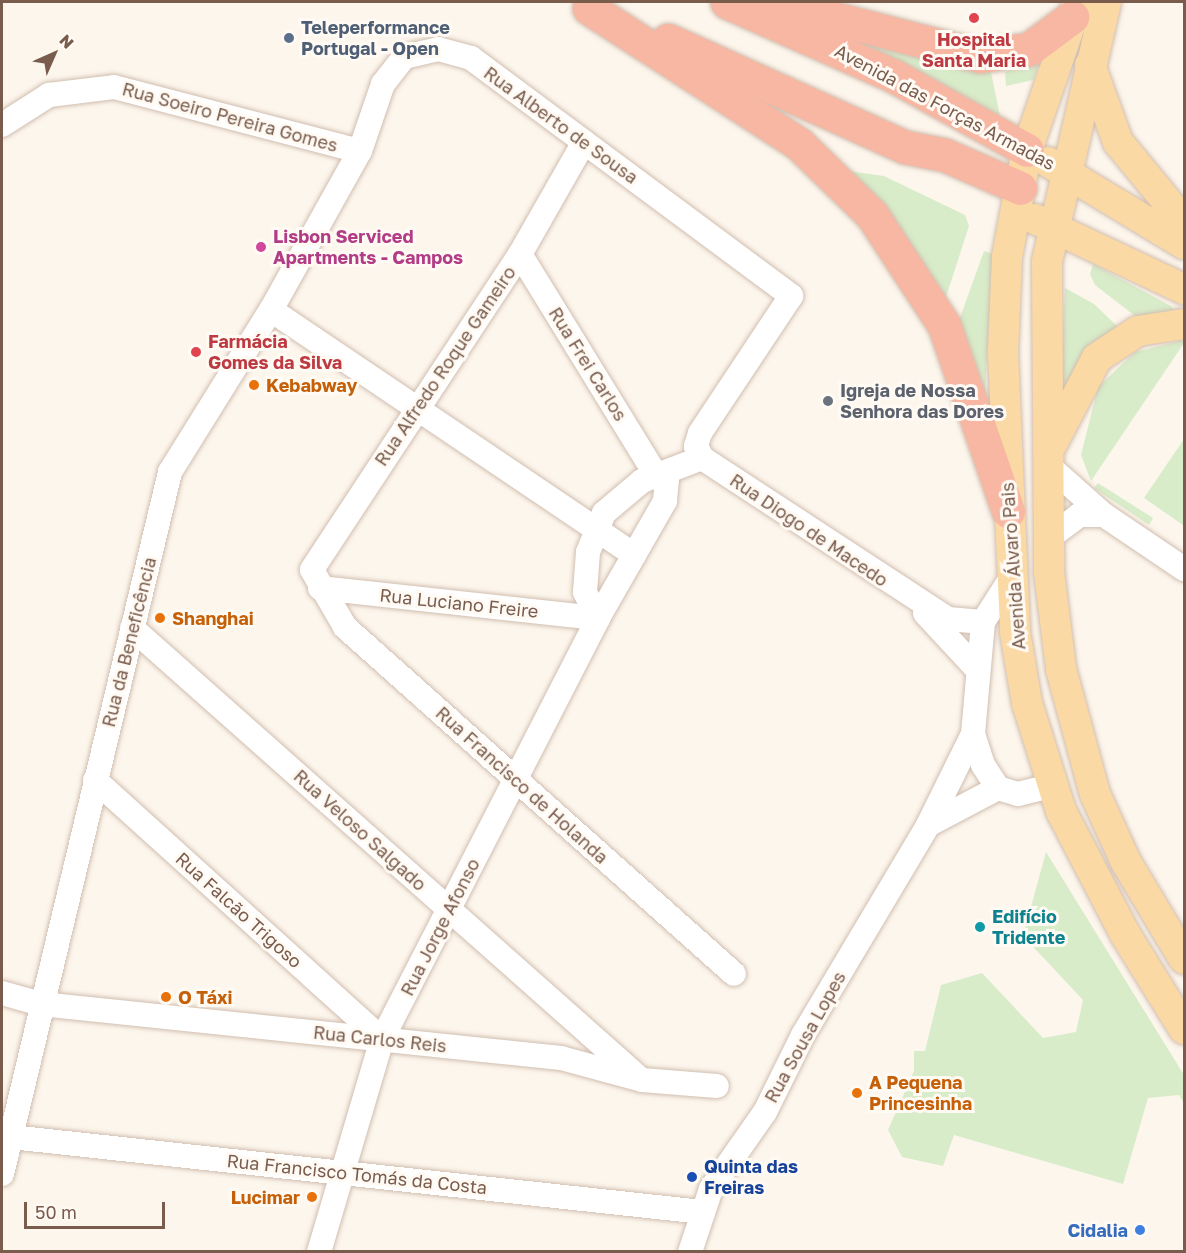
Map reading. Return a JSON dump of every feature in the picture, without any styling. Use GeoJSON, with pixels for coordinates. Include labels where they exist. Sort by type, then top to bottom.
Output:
{"type":"FeatureCollection","features":[{"type":"Feature","properties":{"kind":"highway","name":"Avenida das Forças Armadas"},"geometry":{"type":"LineString","coordinates":[[727,2],[894,75],[1027,150]]}},
{"type":"Feature","properties":{"kind":"highway"},"geometry":{"type":"LineString","coordinates":[[771,2],[980,56],[1029,49],[1075,9]]}},
{"type":"Feature","properties":{"kind":"highway"},"geometry":{"type":"LineString","coordinates":[[581,5],[905,147],[938,174],[1018,199]]}},
{"type":"Feature","properties":{"kind":"highway"},"geometry":{"type":"LineString","coordinates":[[581,5],[799,144],[872,215],[944,325],[1008,511]]}},
{"type":"Feature","properties":{"kind":"main road","name":"Avenida Álvaro Pais"},"geometry":{"type":"LineString","coordinates":[[1106,2],[1089,60],[1052,228],[1043,314],[1051,457],[1049,538],[1061,669],[1083,760],[1126,862],[1185,959]]}},
{"type":"Feature","properties":{"kind":"main road","name":"Avenida Álvaro Pais"},"geometry":{"type":"LineString","coordinates":[[1075,9],[1027,150],[1007,257],[1003,353],[1011,578],[1027,703],[1051,786],[1084,860],[1185,1029]]}},
{"type":"Feature","properties":{"kind":"main road"},"geometry":{"type":"LineString","coordinates":[[1089,60],[1097,94],[1118,142],[1185,222]]}},
{"type":"Feature","properties":{"kind":"main road","name":"Avenida das Forças Armadas"},"geometry":{"type":"LineString","coordinates":[[1027,150],[1185,244]]}},
{"type":"Feature","properties":{"kind":"main road","name":"Avenida das Forças Armadas"},"geometry":{"type":"LineString","coordinates":[[1018,199],[1042,190],[1064,171]]}},
{"type":"Feature","properties":{"kind":"main road"},"geometry":{"type":"LineString","coordinates":[[1018,199],[1052,228],[1185,289]]}},
{"type":"Feature","properties":{"kind":"main road"},"geometry":{"type":"LineString","coordinates":[[1051,457],[1097,358],[1138,331],[1185,324]]}},
{"type":"Feature","properties":{"kind":"main road"},"geometry":{"type":"LineString","coordinates":[[1051,786],[1083,760]]}},
{"type":"Feature","properties":{"kind":"street","name":"Rua Alberto de Sousa"},"geometry":{"type":"LineString","coordinates":[[360,151],[392,70],[404,57],[438,49],[471,58],[791,296],[700,433],[696,446],[702,459]]}},
{"type":"Feature","properties":{"kind":"street","name":"Rua Soeiro Pereira Gomes"},"geometry":{"type":"LineString","coordinates":[[2,125],[49,95],[114,87],[360,151]]}},
{"type":"Feature","properties":{"kind":"street","name":"Rua Alfredo Roque Gameiro"},"geometry":{"type":"LineString","coordinates":[[320,588],[312,563],[520,254],[584,142]]}},
{"type":"Feature","properties":{"kind":"street","name":"Rua da Beneficência"},"geometry":{"type":"LineString","coordinates":[[2,1174],[170,472],[271,310],[360,151]]}},
{"type":"Feature","properties":{"kind":"street","name":"Rua Frei Carlos"},"geometry":{"type":"LineString","coordinates":[[520,254],[656,475],[667,480],[667,495],[634,555]]}},
{"type":"Feature","properties":{"kind":"street"},"geometry":{"type":"LineString","coordinates":[[271,310],[634,555]]}},
{"type":"Feature","properties":{"kind":"street"},"geometry":{"type":"LineString","coordinates":[[1051,457],[1104,515],[1185,569]]}},
{"type":"Feature","properties":{"kind":"street"},"geometry":{"type":"LineString","coordinates":[[598,618],[585,592],[595,529],[618,499],[656,475],[702,459]]}},
{"type":"Feature","properties":{"kind":"street","name":"Rua Diogo de Macedo"},"geometry":{"type":"LineString","coordinates":[[702,459],[915,602],[965,624],[983,622]]}},
{"type":"Feature","properties":{"kind":"street"},"geometry":{"type":"LineString","coordinates":[[1049,538],[1079,515],[1104,515]]}},
{"type":"Feature","properties":{"kind":"street","name":"Rua Jorge Afonso"},"geometry":{"type":"LineString","coordinates":[[320,1251],[382,1039],[598,618],[634,555]]}},
{"type":"Feature","properties":{"kind":"street"},"geometry":{"type":"LineString","coordinates":[[983,622],[1011,578]]}},
{"type":"Feature","properties":{"kind":"street","name":"Rua Luciano Freire"},"geometry":{"type":"LineString","coordinates":[[320,588],[598,618]]}},
{"type":"Feature","properties":{"kind":"street","name":"Rua Francisco de Holanda"},"geometry":{"type":"LineString","coordinates":[[320,588],[345,627],[734,974]]}},
{"type":"Feature","properties":{"kind":"street","name":"Rua Diogo de Macedo"},"geometry":{"type":"LineString","coordinates":[[915,602],[975,667]]}},
{"type":"Feature","properties":{"kind":"street","name":"Rua Sousa Lopes"},"geometry":{"type":"LineString","coordinates":[[690,1251],[711,1189],[765,1112],[803,1035],[928,825],[973,734],[975,667],[983,622]]}},
{"type":"Feature","properties":{"kind":"street","name":"Rua Veloso Salgado"},"geometry":{"type":"LineString","coordinates":[[132,628],[642,1080]]}},
{"type":"Feature","properties":{"kind":"street"},"geometry":{"type":"LineString","coordinates":[[973,734],[983,765],[998,788],[1018,794],[1051,786]]}},
{"type":"Feature","properties":{"kind":"street","name":"Rua Falcão Trigoso"},"geometry":{"type":"LineString","coordinates":[[95,780],[382,1039]]}},
{"type":"Feature","properties":{"kind":"street"},"geometry":{"type":"LineString","coordinates":[[928,825],[998,788]]}},
{"type":"Feature","properties":{"kind":"street","name":"Rua Carlos Reis"},"geometry":{"type":"LineString","coordinates":[[2,993],[41,1004],[561,1058],[642,1080],[717,1086]]}},
{"type":"Feature","properties":{"kind":"street","name":"Rua Francisco Tomás da Costa"},"geometry":{"type":"LineString","coordinates":[[10,1137],[703,1212]]}},
{"type":"Feature","properties":{"kind":"green space"},"geometry":{"type":"Polygon","coordinates":[[[869,39],[991,72],[1000,116],[868,48],[869,39]]]}},
{"type":"Feature","properties":{"kind":"green space"},"geometry":{"type":"Polygon","coordinates":[[[1042,56],[1033,80],[1006,86],[1005,72],[1042,56]]]}},
{"type":"Feature","properties":{"kind":"green space"},"geometry":{"type":"Polygon","coordinates":[[[841,170],[884,176],[965,215],[969,226],[944,303],[841,170]]]}},
{"type":"Feature","properties":{"kind":"green space"},"geometry":{"type":"Polygon","coordinates":[[[984,251],[993,254],[985,392],[957,326],[984,251]]]}},
{"type":"Feature","properties":{"kind":"green space"},"geometry":{"type":"Polygon","coordinates":[[[1093,264],[1171,306],[1174,310],[1139,319],[1095,285],[1090,274],[1093,264]]]}},
{"type":"Feature","properties":{"kind":"green space"},"geometry":{"type":"Polygon","coordinates":[[[1065,288],[1094,304],[1120,329],[1066,384],[1061,380],[1065,288]]]}},
{"type":"Feature","properties":{"kind":"green space"},"geometry":{"type":"Polygon","coordinates":[[[1184,340],[1091,481],[1081,455],[1098,387],[1135,352],[1184,340]]]}},
{"type":"Feature","properties":{"kind":"green space"},"geometry":{"type":"Polygon","coordinates":[[[1184,439],[1184,523],[1183,525],[1144,498],[1184,439]]]}},
{"type":"Feature","properties":{"kind":"green space"},"geometry":{"type":"Polygon","coordinates":[[[1098,483],[1153,518],[1149,525],[1094,488],[1098,483]]]}},
{"type":"Feature","properties":{"kind":"green space"},"geometry":{"type":"Polygon","coordinates":[[[1046,852],[1184,1075],[1184,1103],[1179,1095],[1148,1098],[1123,1184],[954,1135],[943,1166],[902,1157],[888,1130],[914,1071],[914,1051],[925,1051],[941,985],[982,973],[1043,1038],[1076,1032],[1083,1000],[1023,936],[1046,852]]]}},
{"type":"Feature","properties":{"kind":"place","name":"Hospital Santa Maria"},"geometry":{"type":"Point","coordinates":[974,18]}},
{"type":"Feature","properties":{"kind":"place","name":"Teleperformance Portugal - Open"},"geometry":{"type":"Point","coordinates":[289,38]}},
{"type":"Feature","properties":{"kind":"place","name":"Lisbon Serviced Apartments - Campos"},"geometry":{"type":"Point","coordinates":[261,247]}},
{"type":"Feature","properties":{"kind":"place","name":"Farmácia Gomes da Silva"},"geometry":{"type":"Point","coordinates":[196,352]}},
{"type":"Feature","properties":{"kind":"place","name":"Kebabway"},"geometry":{"type":"Point","coordinates":[254,385]}},
{"type":"Feature","properties":{"kind":"place","name":"Igreja de Nossa Senhora das Dores"},"geometry":{"type":"Point","coordinates":[828,401]}},
{"type":"Feature","properties":{"kind":"place","name":"Shanghai"},"geometry":{"type":"Point","coordinates":[160,618]}},
{"type":"Feature","properties":{"kind":"place","name":"Edifício Tridente"},"geometry":{"type":"Point","coordinates":[980,927]}},
{"type":"Feature","properties":{"kind":"place","name":"O Táxi"},"geometry":{"type":"Point","coordinates":[166,997]}},
{"type":"Feature","properties":{"kind":"place","name":"A Pequena Princesinha"},"geometry":{"type":"Point","coordinates":[857,1093]}},
{"type":"Feature","properties":{"kind":"place","name":"Quinta das Freiras"},"geometry":{"type":"Point","coordinates":[692,1177]}},
{"type":"Feature","properties":{"kind":"place","name":"Lucimar"},"geometry":{"type":"Point","coordinates":[312,1197]}},
{"type":"Feature","properties":{"kind":"place","name":"Cidalia"},"geometry":{"type":"Point","coordinates":[1140,1230]}}]}
